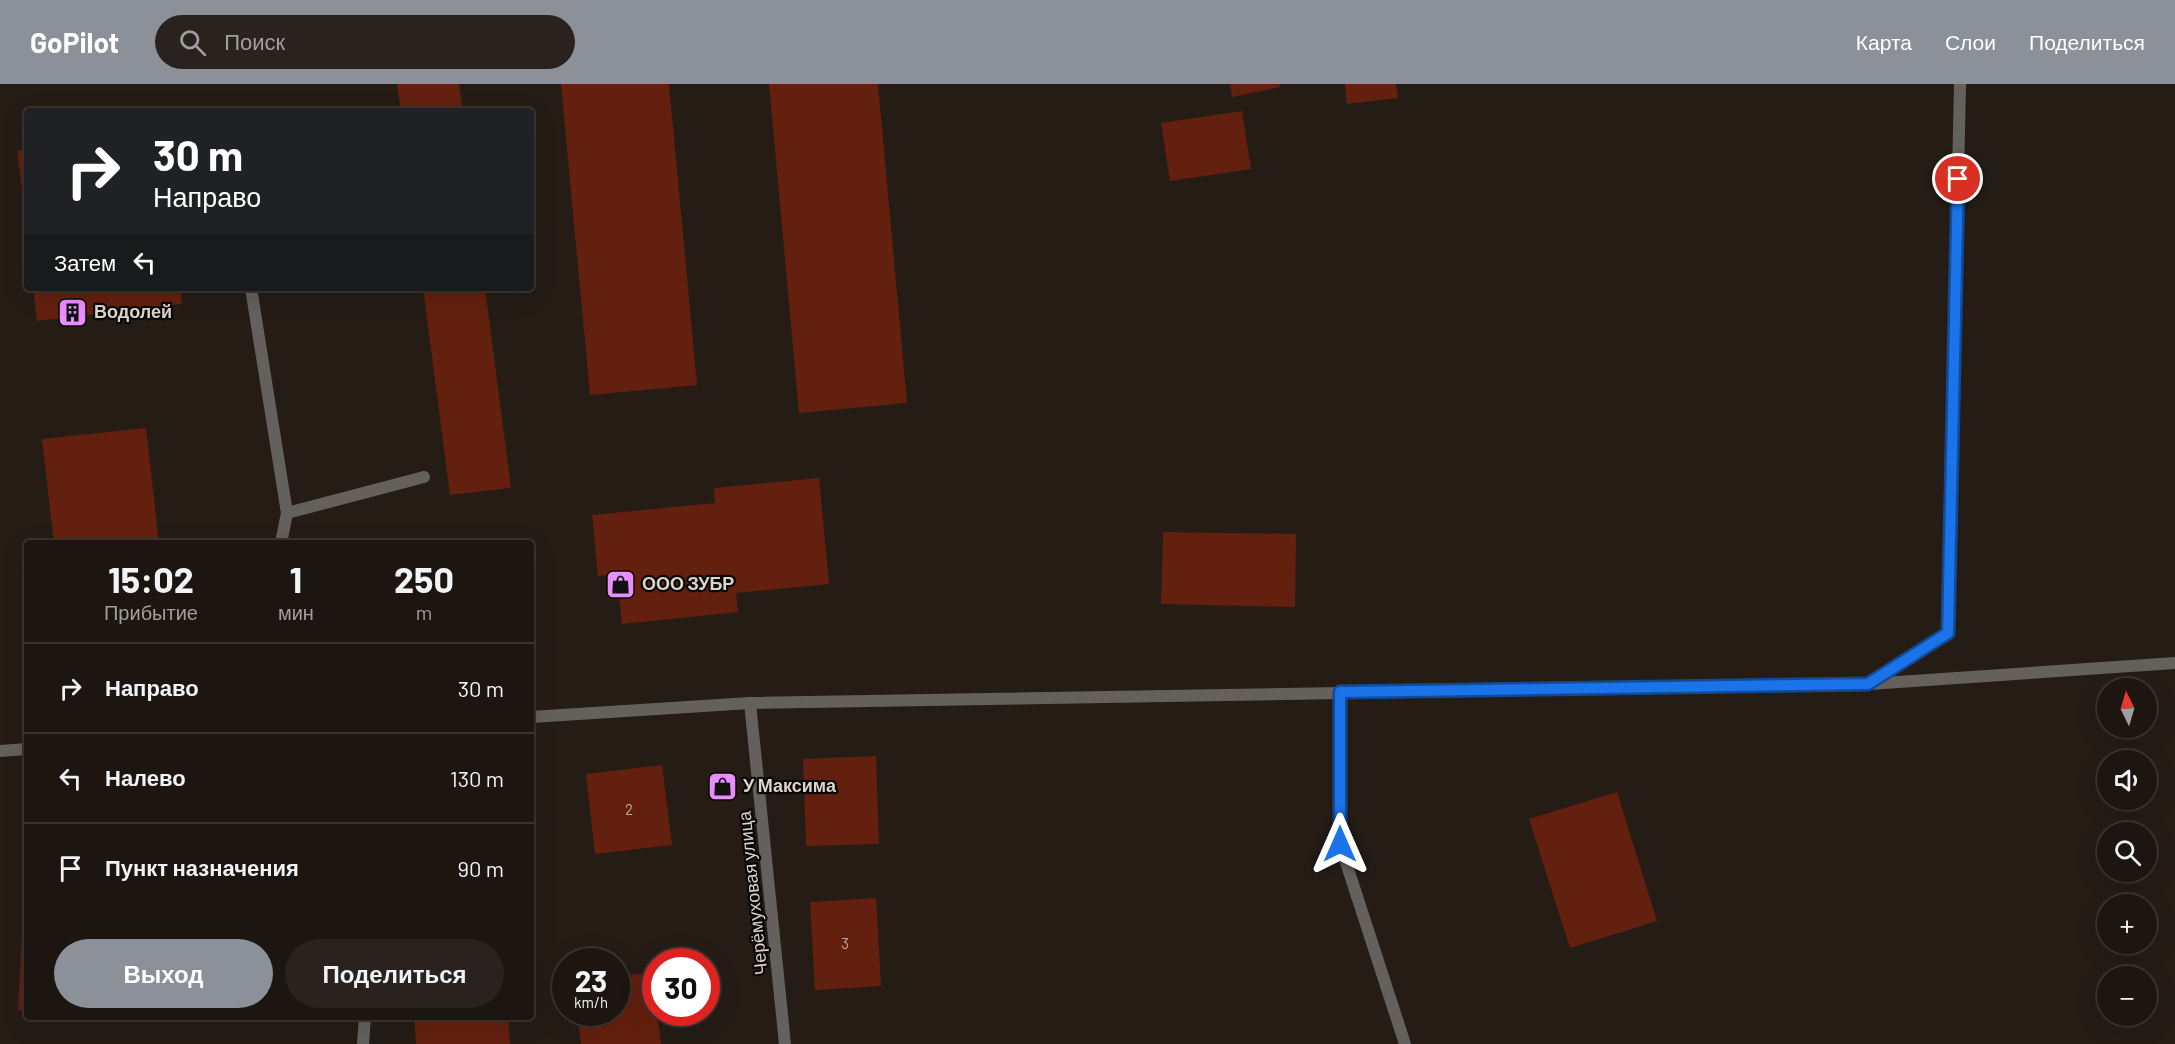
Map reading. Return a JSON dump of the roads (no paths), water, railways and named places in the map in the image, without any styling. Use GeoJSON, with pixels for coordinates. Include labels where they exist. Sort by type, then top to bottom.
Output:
{"type":"FeatureCollection","features":[{"type":"Feature","properties":{"kind":"street"},"geometry":{"type":"LineString","coordinates":[[1868,684],[1948,633],[1960,84]]}},
{"type":"Feature","properties":{"kind":"street"},"geometry":{"type":"LineString","coordinates":[[251,291],[287,513],[281,540]]}},
{"type":"Feature","properties":{"kind":"street"},"geometry":{"type":"LineString","coordinates":[[287,513],[424,477]]}},
{"type":"Feature","properties":{"kind":"street"},"geometry":{"type":"LineString","coordinates":[[534,717],[750,703],[1868,684],[2175,663]]}},
{"type":"Feature","properties":{"kind":"street"},"geometry":{"type":"LineString","coordinates":[[1340,692],[1340,844],[1405,1044]]}},
{"type":"Feature","properties":{"kind":"street","name":"Черёмуховая улица"},"geometry":{"type":"LineString","coordinates":[[750,703],[785,1044]]}},
{"type":"Feature","properties":{"kind":"street"},"geometry":{"type":"LineString","coordinates":[[0,751],[24,749]]}},
{"type":"Feature","properties":{"kind":"street"},"geometry":{"type":"LineString","coordinates":[[363,1044],[364,1020]]}},
{"type":"Feature","properties":{"kind":"place","name":"Водолей"},"geometry":{"type":"Point","coordinates":[73,312]}},
{"type":"Feature","properties":{"kind":"place","name":"ООО ЗУБР"},"geometry":{"type":"Point","coordinates":[621,584]}},
{"type":"Feature","properties":{"kind":"place","name":"У Максима"},"geometry":{"type":"Point","coordinates":[722,786]}}]}
